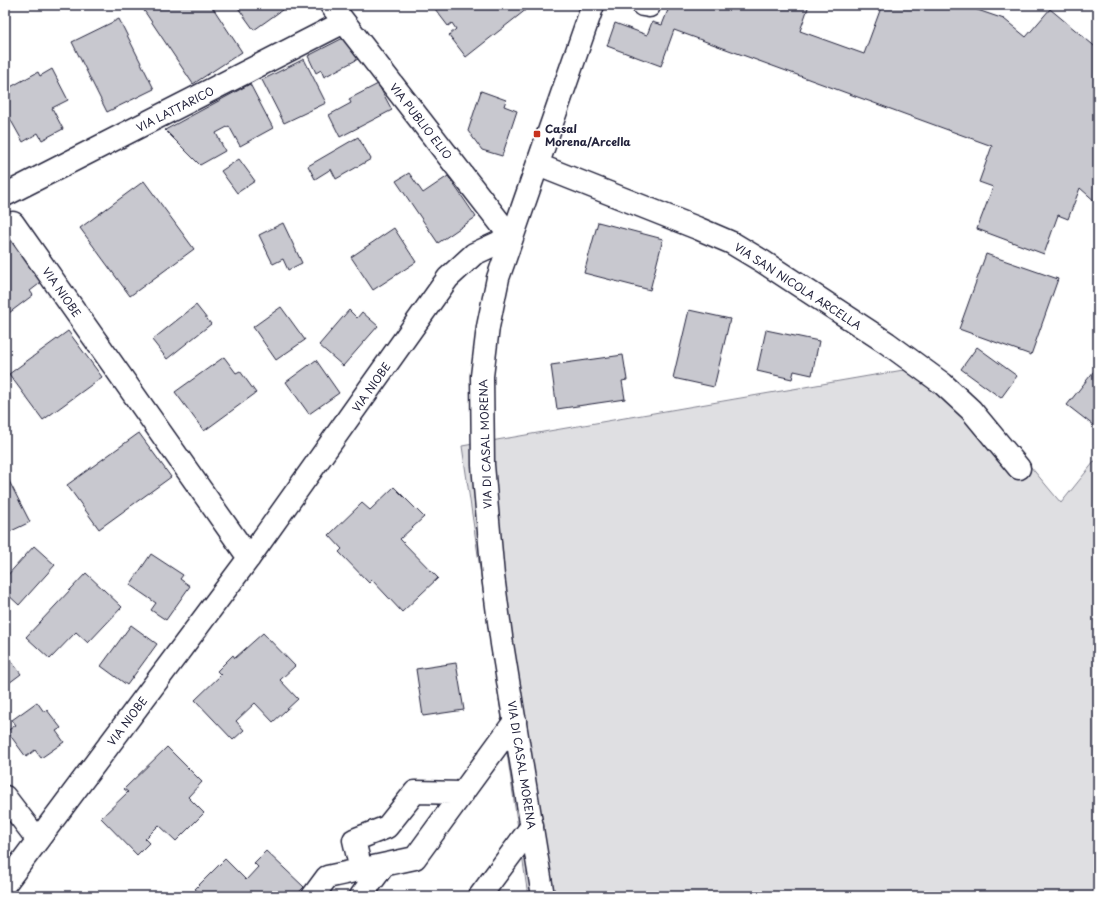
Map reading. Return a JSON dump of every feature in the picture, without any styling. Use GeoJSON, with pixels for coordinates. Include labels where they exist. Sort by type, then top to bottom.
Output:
{"type":"FeatureCollection","features":[{"type":"Feature","properties":{"kind":"street","name":"VIA DI CASAL MORENA"},"geometry":{"type":"LineString","coordinates":[[543,896],[498,621],[488,535],[483,465],[481,404],[484,361],[490,313],[498,278],[593,5]]}},
{"type":"Feature","properties":{"kind":"street","name":"VIA LATTARICO"},"geometry":{"type":"LineString","coordinates":[[5,195],[338,14]]}},
{"type":"Feature","properties":{"kind":"street","name":"VIA PUBLIO ELIO"},"geometry":{"type":"LineString","coordinates":[[338,14],[511,237]]}},
{"type":"Feature","properties":{"kind":"street","name":"VIA SAN NICOLA ARCELLA"},"geometry":{"type":"LineString","coordinates":[[538,165],[697,228],[758,258],[887,343],[943,384],[971,410],[1020,468]]}},
{"type":"Feature","properties":{"kind":"street","name":"VIA NIOBE"},"geometry":{"type":"LineString","coordinates":[[13,223],[249,558]]}},
{"type":"Feature","properties":{"kind":"street","name":"VIA NIOBE"},"geometry":{"type":"LineString","coordinates":[[5,884],[249,558],[448,278],[474,254],[511,237]]}},
{"type":"Feature","properties":{"kind":"street"},"geometry":{"type":"LineString","coordinates":[[313,896],[327,877],[415,858],[515,721]]}},
{"type":"Feature","properties":{"kind":"street"},"geometry":{"type":"LineString","coordinates":[[361,870],[354,840],[387,827],[415,792],[463,793]]}},
{"type":"Feature","properties":{"kind":"street"},"geometry":{"type":"LineString","coordinates":[[5,796],[38,840]]}},
{"type":"Feature","properties":{"kind":"street"},"geometry":{"type":"LineString","coordinates":[[480,896],[532,826]]}},
{"type":"Feature","properties":{"kind":"street"},"geometry":{"type":"LineString","coordinates":[[361,896],[384,865]]}},
{"type":"Feature","properties":{"kind":"shaded area"},"geometry":{"type":"Polygon","coordinates":[[[915,368],[994,423],[1061,503],[1098,457],[1098,896],[528,896],[462,446],[915,368]]]}},
{"type":"Feature","properties":{"kind":"building"},"geometry":{"type":"Polygon","coordinates":[[[211,5],[242,52],[193,84],[141,6],[211,5]]]}},
{"type":"Feature","properties":{"kind":"building"},"geometry":{"type":"Polygon","coordinates":[[[236,5],[289,5],[254,30],[236,5]]]}},
{"type":"Feature","properties":{"kind":"building"},"geometry":{"type":"Polygon","coordinates":[[[432,5],[532,5],[466,57],[449,35],[456,29],[452,23],[448,26],[432,5]]]}},
{"type":"Feature","properties":{"kind":"building"},"geometry":{"type":"Polygon","coordinates":[[[670,5],[809,5],[800,31],[864,54],[882,5],[963,5],[1004,19],[1026,37],[1050,9],[1098,49],[1098,202],[1097,203],[1080,188],[1068,219],[1058,215],[1044,254],[977,229],[993,187],[979,182],[992,146],[674,30],[661,66],[607,46],[615,23],[647,35],[652,22],[662,25],[670,5]]]}},
{"type":"Feature","properties":{"kind":"building"},"geometry":{"type":"Polygon","coordinates":[[[119,19],[154,89],[107,112],[72,42],[119,19]]]}},
{"type":"Feature","properties":{"kind":"building"},"geometry":{"type":"Polygon","coordinates":[[[349,35],[360,58],[324,77],[321,70],[316,73],[308,56],[349,35]]]}},
{"type":"Feature","properties":{"kind":"building"},"geometry":{"type":"Polygon","coordinates":[[[304,59],[326,103],[284,123],[262,80],[304,59]]]}},
{"type":"Feature","properties":{"kind":"building"},"geometry":{"type":"Polygon","coordinates":[[[52,69],[68,100],[52,108],[63,129],[42,140],[38,133],[23,142],[9,117],[5,119],[5,90],[38,72],[40,76],[52,69]]]}},
{"type":"Feature","properties":{"kind":"building"},"geometry":{"type":"Polygon","coordinates":[[[250,84],[273,128],[240,146],[229,126],[216,133],[225,151],[200,165],[165,130],[250,84]]]}},
{"type":"Feature","properties":{"kind":"building"},"geometry":{"type":"Polygon","coordinates":[[[378,84],[392,110],[340,137],[329,115],[351,103],[349,99],[378,84]]]}},
{"type":"Feature","properties":{"kind":"building"},"geometry":{"type":"Polygon","coordinates":[[[481,91],[506,100],[504,106],[517,111],[502,156],[482,150],[468,131],[481,91]]]}},
{"type":"Feature","properties":{"kind":"building"},"geometry":{"type":"Polygon","coordinates":[[[358,137],[371,159],[336,179],[331,169],[315,179],[308,166],[358,137]]]}},
{"type":"Feature","properties":{"kind":"building"},"geometry":{"type":"Polygon","coordinates":[[[239,159],[255,181],[237,193],[221,171],[239,159]]]}},
{"type":"Feature","properties":{"kind":"building"},"geometry":{"type":"Polygon","coordinates":[[[409,173],[423,193],[448,176],[476,217],[438,243],[396,181],[409,173]]]}},
{"type":"Feature","properties":{"kind":"building"},"geometry":{"type":"Polygon","coordinates":[[[144,181],[194,249],[130,296],[80,228],[144,181]]]}},
{"type":"Feature","properties":{"kind":"building"},"geometry":{"type":"Polygon","coordinates":[[[598,222],[663,239],[650,290],[584,273],[598,222]]]}},
{"type":"Feature","properties":{"kind":"building"},"geometry":{"type":"Polygon","coordinates":[[[283,223],[302,263],[288,270],[283,259],[273,264],[259,235],[283,223]]]}},
{"type":"Feature","properties":{"kind":"building"},"geometry":{"type":"Polygon","coordinates":[[[394,228],[416,262],[373,290],[351,257],[394,228]]]}},
{"type":"Feature","properties":{"kind":"building"},"geometry":{"type":"Polygon","coordinates":[[[5,231],[43,281],[30,291],[33,295],[5,316],[5,231]]]}},
{"type":"Feature","properties":{"kind":"building"},"geometry":{"type":"Polygon","coordinates":[[[986,254],[1058,279],[1031,355],[959,329],[986,254]]]}},
{"type":"Feature","properties":{"kind":"building"},"geometry":{"type":"Polygon","coordinates":[[[196,305],[211,324],[167,359],[152,340],[196,305]]]}},
{"type":"Feature","properties":{"kind":"building"},"geometry":{"type":"Polygon","coordinates":[[[281,307],[305,340],[276,360],[253,327],[281,307]]]}},
{"type":"Feature","properties":{"kind":"building"},"geometry":{"type":"Polygon","coordinates":[[[349,310],[357,318],[362,312],[378,326],[343,366],[319,345],[349,310]]]}},
{"type":"Feature","properties":{"kind":"building"},"geometry":{"type":"Polygon","coordinates":[[[689,310],[730,319],[714,387],[673,378],[689,310]]]}},
{"type":"Feature","properties":{"kind":"building"},"geometry":{"type":"Polygon","coordinates":[[[766,330],[819,341],[812,375],[794,371],[792,379],[757,371],[766,330]]]}},
{"type":"Feature","properties":{"kind":"building"},"geometry":{"type":"Polygon","coordinates":[[[68,331],[102,377],[43,420],[9,374],[68,331]]]}},
{"type":"Feature","properties":{"kind":"building"},"geometry":{"type":"Polygon","coordinates":[[[977,347],[1017,376],[1001,398],[961,369],[977,347]]]}},
{"type":"Feature","properties":{"kind":"building"},"geometry":{"type":"Polygon","coordinates":[[[623,355],[627,380],[622,381],[625,399],[557,409],[551,365],[623,355]]]}},
{"type":"Feature","properties":{"kind":"building"},"geometry":{"type":"Polygon","coordinates":[[[224,357],[236,373],[240,371],[256,393],[204,431],[175,392],[224,357]]]}},
{"type":"Feature","properties":{"kind":"building"},"geometry":{"type":"Polygon","coordinates":[[[316,360],[339,393],[309,414],[286,382],[316,360]]]}},
{"type":"Feature","properties":{"kind":"building"},"geometry":{"type":"Polygon","coordinates":[[[1098,366],[1098,429],[1067,405],[1098,366]]]}},
{"type":"Feature","properties":{"kind":"building"},"geometry":{"type":"Polygon","coordinates":[[[139,433],[171,477],[99,529],[67,485],[139,433]]]}},
{"type":"Feature","properties":{"kind":"building"},"geometry":{"type":"Polygon","coordinates":[[[8,479],[30,522],[5,534],[5,481],[8,479]]]}},
{"type":"Feature","properties":{"kind":"building"},"geometry":{"type":"Polygon","coordinates":[[[394,487],[424,517],[400,539],[438,578],[402,612],[372,580],[369,583],[339,552],[342,549],[329,535],[362,503],[370,510],[394,487]]]}},
{"type":"Feature","properties":{"kind":"building"},"geometry":{"type":"Polygon","coordinates":[[[34,546],[55,565],[19,605],[5,592],[5,578],[34,546]]]}},
{"type":"Feature","properties":{"kind":"building"},"geometry":{"type":"Polygon","coordinates":[[[151,554],[183,575],[180,579],[190,586],[166,620],[151,610],[156,603],[130,585],[151,554]]]}},
{"type":"Feature","properties":{"kind":"building"},"geometry":{"type":"Polygon","coordinates":[[[86,573],[122,607],[88,643],[76,632],[50,659],[26,637],[86,573]]]}},
{"type":"Feature","properties":{"kind":"building"},"geometry":{"type":"Polygon","coordinates":[[[131,625],[157,644],[127,685],[101,666],[131,625]]]}},
{"type":"Feature","properties":{"kind":"building"},"geometry":{"type":"Polygon","coordinates":[[[263,633],[295,666],[280,680],[298,699],[273,722],[255,703],[236,721],[244,730],[233,740],[195,700],[221,675],[217,671],[233,655],[235,658],[263,633]]]}},
{"type":"Feature","properties":{"kind":"building"},"geometry":{"type":"Polygon","coordinates":[[[5,653],[21,674],[5,686],[5,653]]]}},
{"type":"Feature","properties":{"kind":"building"},"geometry":{"type":"Polygon","coordinates":[[[456,663],[464,710],[423,716],[416,669],[456,663]]]}},
{"type":"Feature","properties":{"kind":"building"},"geometry":{"type":"Polygon","coordinates":[[[37,702],[44,712],[47,710],[61,728],[56,731],[64,742],[41,758],[35,750],[26,757],[7,731],[16,725],[12,720],[37,702]]]}},
{"type":"Feature","properties":{"kind":"building"},"geometry":{"type":"Polygon","coordinates":[[[167,747],[202,782],[188,797],[204,813],[176,841],[159,825],[145,839],[149,843],[137,855],[101,818],[128,792],[124,789],[167,747]]]}},
{"type":"Feature","properties":{"kind":"building"},"geometry":{"type":"Polygon","coordinates":[[[266,851],[304,887],[295,896],[203,896],[195,889],[225,859],[246,880],[258,867],[254,863],[266,851]]]}},
{"type":"Feature","properties":{"kind":"place","name":"Casal Morena/Arcella"},"geometry":{"type":"Point","coordinates":[537,134]}}]}
